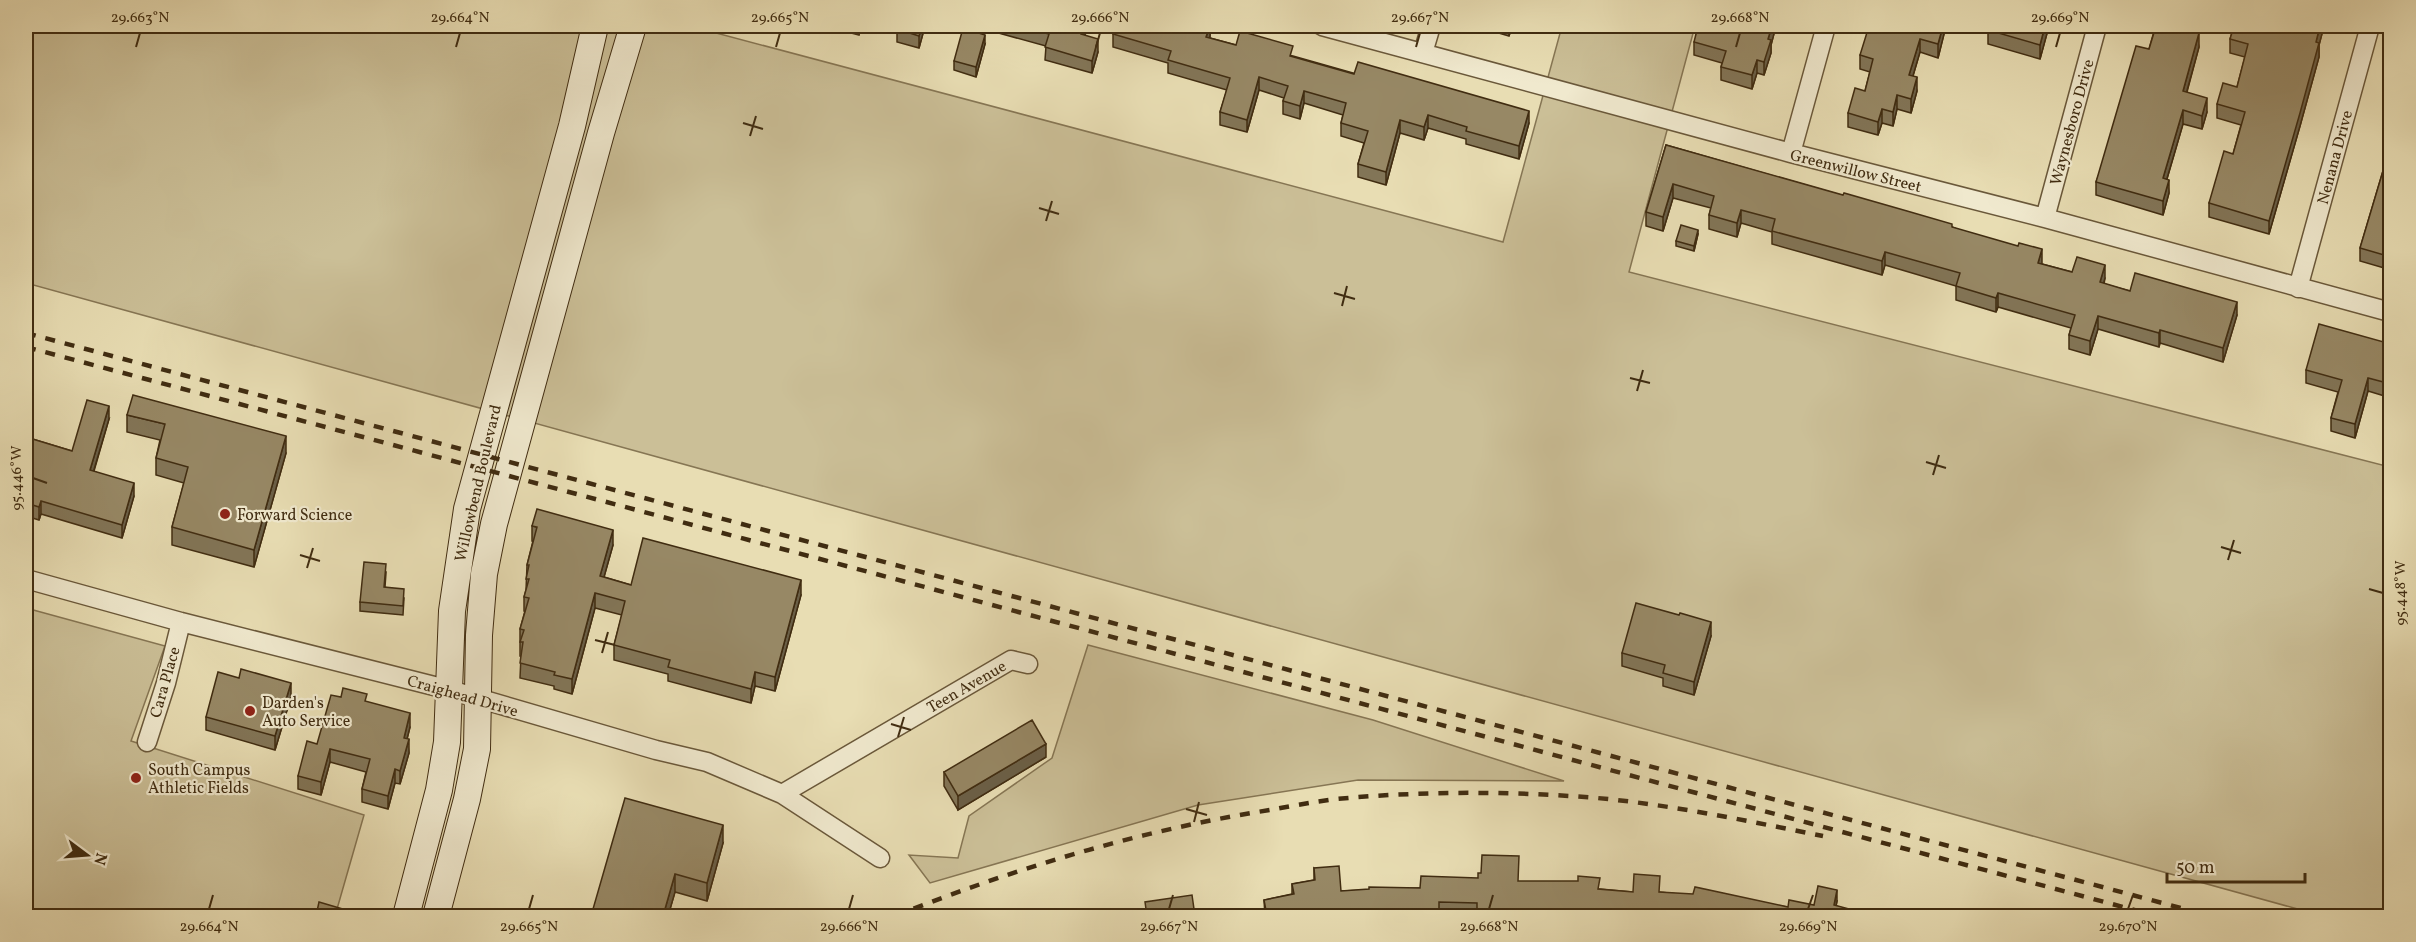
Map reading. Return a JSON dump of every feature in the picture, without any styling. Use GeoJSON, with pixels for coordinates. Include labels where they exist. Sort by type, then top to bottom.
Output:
{"type":"FeatureCollection","features":[{"type":"Feature","properties":{"kind":"main road","name":"Willowbend Boulevard"},"geometry":{"type":"LineString","coordinates":[[406,916],[439,790],[447,742],[452,611],[467,509],[572,126],[595,26]]}},
{"type":"Feature","properties":{"kind":"main road","name":"Willowbend Boulevard"},"geometry":{"type":"LineString","coordinates":[[436,916],[458,834],[477,749],[479,635],[484,574],[494,524],[600,134],[633,26]]}},
{"type":"Feature","properties":{"kind":"main road"},"geometry":{"type":"LineString","coordinates":[[572,126],[600,134]]}},
{"type":"Feature","properties":{"kind":"main road"},"geometry":{"type":"LineString","coordinates":[[430,827],[458,834]]}},
{"type":"Feature","properties":{"kind":"street","name":"Greenwillow Street"},"geometry":{"type":"LineString","coordinates":[[1322,26],[2391,312]]}},
{"type":"Feature","properties":{"kind":"street"},"geometry":{"type":"LineString","coordinates":[[1423,53],[1431,26]]}},
{"type":"Feature","properties":{"kind":"street"},"geometry":{"type":"LineString","coordinates":[[1791,153],[1826,26]]}},
{"type":"Feature","properties":{"kind":"street","name":"Waynesboro Drive"},"geometry":{"type":"LineString","coordinates":[[2045,218],[2097,26]]}},
{"type":"Feature","properties":{"kind":"street","name":"Nenana Drive"},"geometry":{"type":"LineString","coordinates":[[2298,288],[2370,26]]}},
{"type":"Feature","properties":{"kind":"street","name":"Craighead Drive"},"geometry":{"type":"LineString","coordinates":[[26,579],[181,622],[450,690],[707,762],[782,794],[880,858]]}},
{"type":"Feature","properties":{"kind":"street","name":"Cara Place"},"geometry":{"type":"LineString","coordinates":[[147,742],[166,683],[181,622]]}},
{"type":"Feature","properties":{"kind":"street","name":"Teen Avenue"},"geometry":{"type":"LineString","coordinates":[[782,794],[1011,660],[1028,664]]}},
{"type":"Feature","properties":{"kind":"shaded area"},"geometry":{"type":"Polygon","coordinates":[[[26,26],[690,26],[1503,242],[1562,26],[1695,26],[1629,272],[2390,467],[2390,916],[2323,916],[26,283],[26,26]]]}},
{"type":"Feature","properties":{"kind":"shaded area","name":"South Campus Athletic Fields"},"geometry":{"type":"Polygon","coordinates":[[[26,608],[165,646],[131,741],[364,815],[335,916],[26,916],[26,608]]]}},
{"type":"Feature","properties":{"kind":"shaded area"},"geometry":{"type":"Polygon","coordinates":[[[1088,645],[1373,720],[1564,781],[1358,780],[1198,805],[930,883],[909,855],[958,858],[969,816],[1052,758],[1088,645]]]}},
{"type":"Feature","properties":{"kind":"building"},"geometry":{"type":"Polygon","coordinates":[[[898,26],[922,26],[919,36],[897,29],[898,26]]]}},
{"type":"Feature","properties":{"kind":"building"},"geometry":{"type":"Polygon","coordinates":[[[1018,26],[1084,26],[1081,34],[1098,39],[1092,61],[1045,47],[1049,34],[1018,26]]]}},
{"type":"Feature","properties":{"kind":"building"},"geometry":{"type":"Polygon","coordinates":[[[1115,26],[1210,26],[1206,37],[1236,45],[1240,31],[1293,46],[1290,56],[1354,74],[1358,62],[1529,111],[1519,146],[1466,131],[1467,127],[1428,115],[1424,127],[1400,120],[1386,172],[1358,164],[1368,131],[1341,123],[1346,103],[1304,91],[1300,106],[1283,101],[1288,86],[1259,77],[1247,120],[1220,112],[1230,78],[1168,60],[1171,51],[1113,34],[1115,26]]]}},
{"type":"Feature","properties":{"kind":"building"},"geometry":{"type":"Polygon","coordinates":[[[1698,26],[1772,26],[1768,39],[1771,40],[1764,62],[1757,60],[1752,75],[1721,67],[1726,51],[1694,42],[1698,26]]]}},
{"type":"Feature","properties":{"kind":"building"},"geometry":{"type":"Polygon","coordinates":[[[1869,26],[1943,26],[1938,44],[1920,39],[1909,75],[1917,77],[1911,99],[1897,95],[1893,112],[1882,109],[1878,122],[1848,113],[1855,88],[1865,91],[1873,59],[1860,55],[1869,26]]]}},
{"type":"Feature","properties":{"kind":"building"},"geometry":{"type":"Polygon","coordinates":[[[1989,26],[2045,26],[2040,45],[1988,30],[1989,26]]]}},
{"type":"Feature","properties":{"kind":"building"},"geometry":{"type":"Polygon","coordinates":[[[2156,26],[2194,26],[2193,32],[2199,33],[2183,91],[2207,98],[2202,116],[2183,110],[2163,178],[2169,180],[2163,201],[2096,182],[2136,46],[2149,49],[2156,26]]]}},
{"type":"Feature","properties":{"kind":"building"},"geometry":{"type":"Polygon","coordinates":[[[2234,26],[2320,26],[2316,42],[2319,43],[2269,221],[2209,203],[2224,151],[2233,154],[2245,112],[2217,104],[2223,83],[2237,87],[2248,44],[2230,39],[2234,26]]]}},
{"type":"Feature","properties":{"kind":"building"},"geometry":{"type":"Polygon","coordinates":[[[963,28],[985,35],[976,67],[954,61],[963,28]]]}},
{"type":"Feature","properties":{"kind":"building"},"geometry":{"type":"Polygon","coordinates":[[[2391,144],[2391,257],[2360,248],[2391,144]]]}},
{"type":"Feature","properties":{"kind":"building"},"geometry":{"type":"Polygon","coordinates":[[[1666,145],[1907,211],[2018,246],[2019,243],[2042,249],[2038,263],[2072,272],[2077,257],[2105,265],[2100,282],[2130,291],[2135,273],[2237,302],[2223,348],[2160,330],[2159,333],[2098,316],[2090,341],[2069,335],[2075,315],[1998,293],[1996,298],[1956,286],[1960,273],[1885,252],[1882,261],[1772,231],[1775,219],[1741,210],[1737,223],[1709,215],[1714,196],[1673,184],[1663,217],[1646,212],[1666,145]]]}},
{"type":"Feature","properties":{"kind":"building"},"geometry":{"type":"Polygon","coordinates":[[[1681,225],[1698,230],[1694,246],[1676,241],[1681,225]]]}},
{"type":"Feature","properties":{"kind":"building"},"geometry":{"type":"Polygon","coordinates":[[[2319,324],[2391,344],[2391,384],[2368,378],[2355,424],[2331,418],[2342,380],[2306,370],[2319,324]]]}},
{"type":"Feature","properties":{"kind":"building","name":"Forward Science"},"geometry":{"type":"Polygon","coordinates":[[[133,395],[286,436],[254,550],[172,527],[188,467],[156,458],[165,424],[127,415],[133,395]]]}},
{"type":"Feature","properties":{"kind":"building"},"geometry":{"type":"Polygon","coordinates":[[[87,400],[109,406],[90,470],[134,483],[122,525],[41,501],[39,507],[26,503],[26,437],[72,451],[87,400]]]}},
{"type":"Feature","properties":{"kind":"building"},"geometry":{"type":"Polygon","coordinates":[[[537,509],[613,530],[600,576],[631,585],[643,538],[801,580],[775,677],[755,672],[751,689],[668,667],[670,660],[614,645],[625,601],[595,593],[572,679],[520,663],[523,642],[520,642],[524,630],[520,629],[529,598],[524,597],[529,579],[526,579],[529,565],[527,565],[537,527],[532,526],[537,509]]]}},
{"type":"Feature","properties":{"kind":"building"},"geometry":{"type":"Polygon","coordinates":[[[364,562],[386,564],[384,587],[404,589],[403,606],[360,602],[364,562]]]}},
{"type":"Feature","properties":{"kind":"building"},"geometry":{"type":"Polygon","coordinates":[[[1636,603],[1711,622],[1694,682],[1663,673],[1665,665],[1622,653],[1636,603]]]}},
{"type":"Feature","properties":{"kind":"building"},"geometry":{"type":"Polygon","coordinates":[[[241,669],[291,683],[275,736],[206,717],[218,672],[239,678],[241,669]]]}},
{"type":"Feature","properties":{"kind":"building"},"geometry":{"type":"Polygon","coordinates":[[[343,688],[367,694],[365,701],[410,713],[404,738],[409,739],[400,771],[395,769],[388,796],[362,789],[370,759],[330,749],[321,782],[298,776],[307,741],[317,744],[331,695],[341,697],[343,688]]]}},
{"type":"Feature","properties":{"kind":"building"},"geometry":{"type":"Polygon","coordinates":[[[1032,720],[1046,744],[958,796],[944,772],[1032,720]]]}},
{"type":"Feature","properties":{"kind":"building"},"geometry":{"type":"Polygon","coordinates":[[[625,798],[723,825],[707,883],[675,874],[663,916],[591,916],[625,798]]]}},
{"type":"Feature","properties":{"kind":"building"},"geometry":{"type":"Polygon","coordinates":[[[1482,855],[1519,856],[1518,881],[1578,881],[1578,876],[1600,878],[1598,889],[1633,892],[1634,874],[1660,876],[1659,892],[1693,894],[1695,887],[1788,907],[1789,900],[1814,905],[1818,886],[1837,890],[1834,905],[1868,914],[1868,916],[1619,916],[1564,911],[1477,912],[1477,903],[1439,902],[1439,916],[1267,916],[1264,900],[1294,894],[1292,884],[1315,880],[1314,868],[1339,866],[1341,891],[1369,889],[1369,887],[1420,888],[1421,876],[1478,878],[1478,873],[1481,873],[1482,855]]]}},
{"type":"Feature","properties":{"kind":"building"},"geometry":{"type":"Polygon","coordinates":[[[1192,895],[1195,916],[1147,916],[1145,902],[1192,895]]]}},
{"type":"Feature","properties":{"kind":"building"},"geometry":{"type":"Polygon","coordinates":[[[319,902],[353,912],[352,916],[316,916],[319,902]]]}},
{"type":"Feature","properties":{"kind":"railway"},"geometry":{"type":"LineString","coordinates":[[26,333],[2211,916]]}},
{"type":"Feature","properties":{"kind":"railway"},"geometry":{"type":"LineString","coordinates":[[26,347],[2157,916]]}},
{"type":"Feature","properties":{"kind":"railway"},"geometry":{"type":"LineString","coordinates":[[895,916],[986,882],[1080,852],[1222,818],[1336,799],[1401,794],[1466,793],[1597,798],[1682,809],[1823,836]]}},
{"type":"Feature","properties":{"kind":"place","name":"Forward Science"},"geometry":{"type":"Point","coordinates":[225,514]}},
{"type":"Feature","properties":{"kind":"place","name":"Darden's Auto Service"},"geometry":{"type":"Point","coordinates":[250,711]}},
{"type":"Feature","properties":{"kind":"place","name":"South Campus Athletic Fields"},"geometry":{"type":"Point","coordinates":[136,778]}}]}
